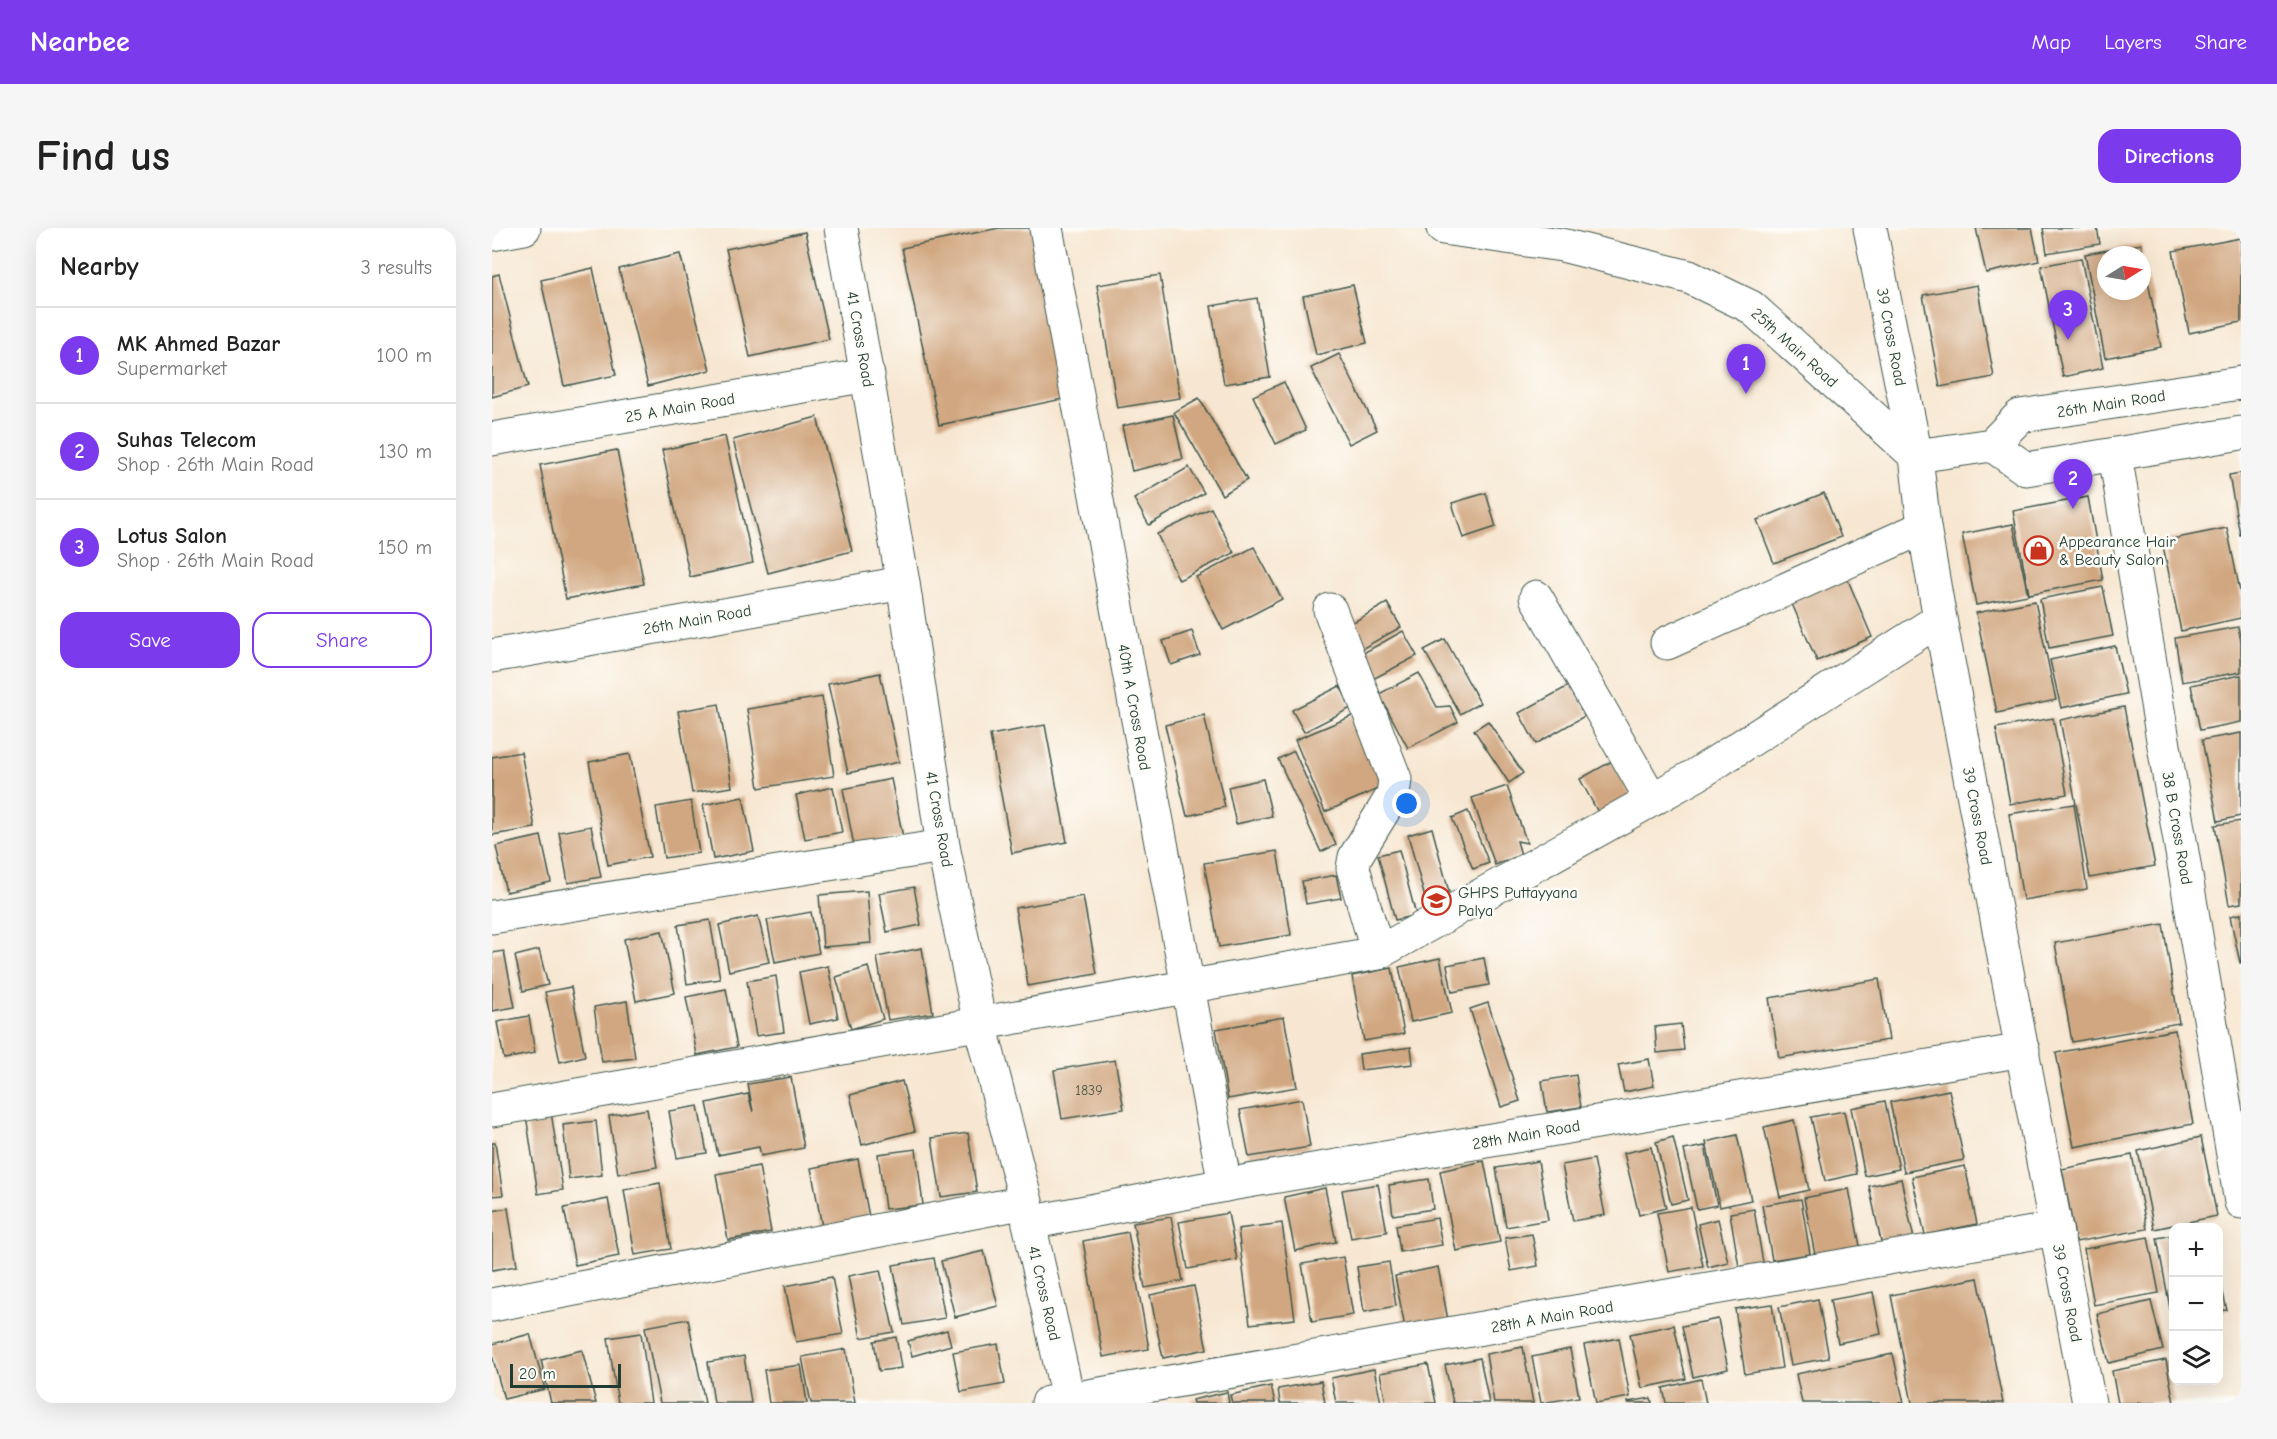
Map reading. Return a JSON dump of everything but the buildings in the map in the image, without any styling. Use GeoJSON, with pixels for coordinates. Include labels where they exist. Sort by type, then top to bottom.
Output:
{"type":"FeatureCollection","features":[{"type":"Feature","properties":{"kind":"street"},"geometry":{"type":"LineString","coordinates":[[492,234],[525,228]]}},
{"type":"Feature","properties":{"kind":"street","name":"41 Cross Road"},"geometry":{"type":"LineString","coordinates":[[841,228],[903,583],[943,846],[980,1024],[1028,1213],[1062,1402]]}},
{"type":"Feature","properties":{"kind":"street","name":"40th A Cross Road"},"geometry":{"type":"LineString","coordinates":[[1046,228],[1186,988],[1225,1185]]}},
{"type":"Feature","properties":{"kind":"street","name":"25th Main Road"},"geometry":{"type":"LineString","coordinates":[[1443,228],[1560,237],[1689,277],[1750,306],[1916,456]]}},
{"type":"Feature","properties":{"kind":"street","name":"39 Cross Road"},"geometry":{"type":"LineString","coordinates":[[1870,228],[1916,456],[1924,527],[1940,619],[2089,1403]]}},
{"type":"Feature","properties":{"kind":"street","name":"25 A Main Road"},"geometry":{"type":"LineString","coordinates":[[492,438],[868,375]]}},
{"type":"Feature","properties":{"kind":"street","name":"26th Main Road"},"geometry":{"type":"LineString","coordinates":[[1992,445],[2020,416],[2241,383]]}},
{"type":"Feature","properties":{"kind":"street"},"geometry":{"type":"LineString","coordinates":[[1916,456],[1992,445],[2026,469],[2241,433]]}},
{"type":"Feature","properties":{"kind":"street","name":"38 B Cross Road"},"geometry":{"type":"LineString","coordinates":[[2115,454],[2241,1202]]}},
{"type":"Feature","properties":{"kind":"street"},"geometry":{"type":"LineString","coordinates":[[1667,643],[1924,527]]}},
{"type":"Feature","properties":{"kind":"street","name":"26th Main Road"},"geometry":{"type":"LineString","coordinates":[[492,656],[903,583]]}},
{"type":"Feature","properties":{"kind":"street"},"geometry":{"type":"LineString","coordinates":[[1536,597],[1652,800]]}},
{"type":"Feature","properties":{"kind":"street"},"geometry":{"type":"LineString","coordinates":[[1330,610],[1395,779],[1394,795],[1355,857],[1353,868],[1378,953]]}},
{"type":"Feature","properties":{"kind":"street"},"geometry":{"type":"LineString","coordinates":[[492,1110],[1378,953],[1696,775],[1940,619]]}},
{"type":"Feature","properties":{"kind":"street"},"geometry":{"type":"LineString","coordinates":[[492,917],[943,846]]}},
{"type":"Feature","properties":{"kind":"street","name":"28th Main Road"},"geometry":{"type":"LineString","coordinates":[[492,1305],[1028,1213],[1225,1185],[2023,1050]]}},
{"type":"Feature","properties":{"kind":"street","name":"28th A Main Road"},"geometry":{"type":"LineString","coordinates":[[1062,1402],[2056,1229]]}},
{"type":"Feature","properties":{"kind":"place","name":"Lotus Salon"},"geometry":{"type":"Point","coordinates":[2068,340]}},
{"type":"Feature","properties":{"kind":"place","name":"MK Ahmed Bazar"},"geometry":{"type":"Point","coordinates":[1746,394]}},
{"type":"Feature","properties":{"kind":"place","name":"Suhas Telecom"},"geometry":{"type":"Point","coordinates":[2073,509]}},
{"type":"Feature","properties":{"kind":"place","name":"Appearance Hair & Beauty Salon"},"geometry":{"type":"Point","coordinates":[2038,550]}},
{"type":"Feature","properties":{"kind":"place","name":"GHPS Puttayyana Palya"},"geometry":{"type":"Point","coordinates":[1437,901]}}]}
